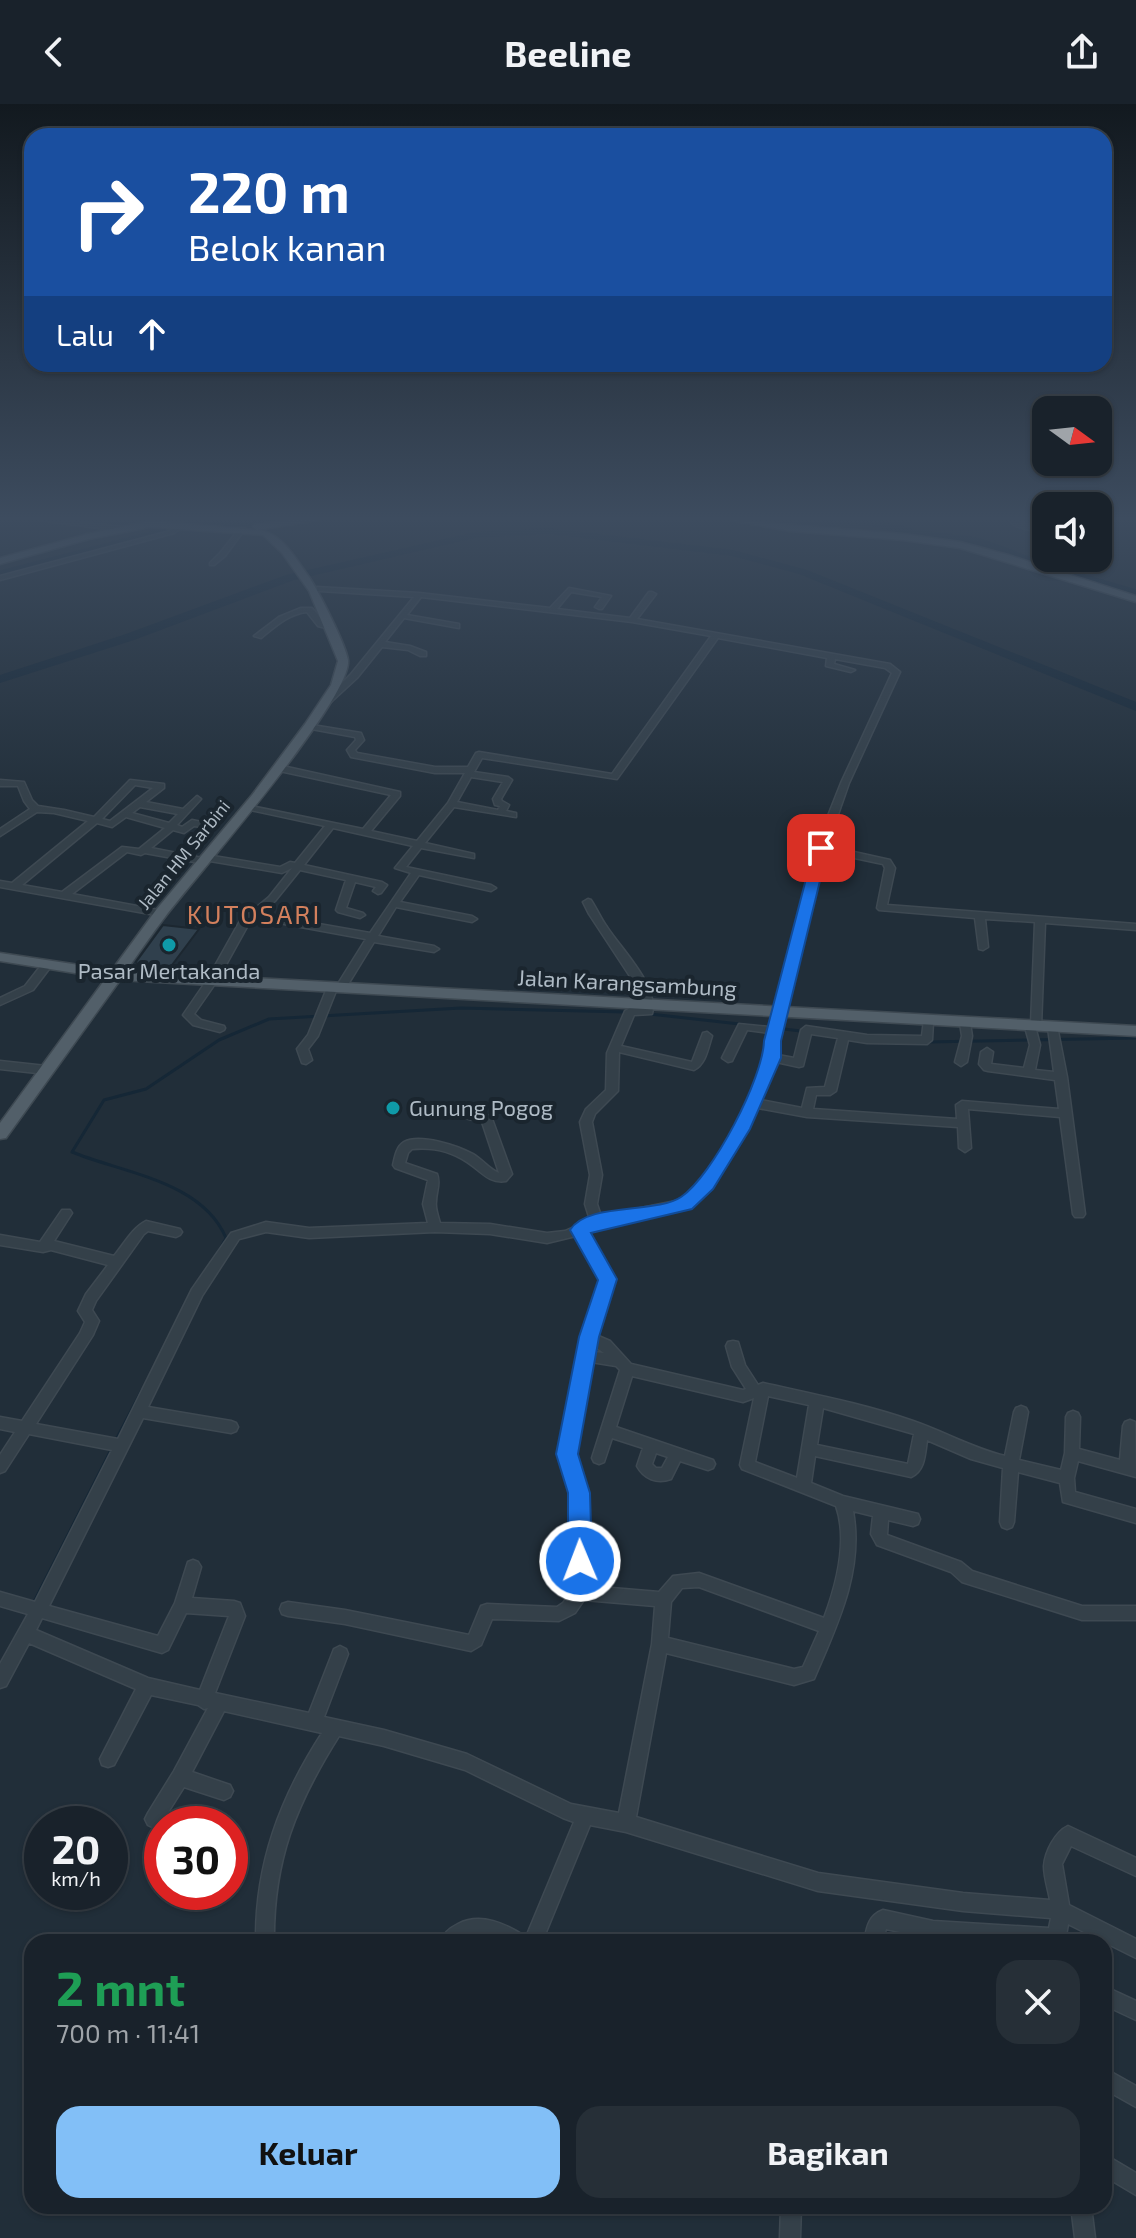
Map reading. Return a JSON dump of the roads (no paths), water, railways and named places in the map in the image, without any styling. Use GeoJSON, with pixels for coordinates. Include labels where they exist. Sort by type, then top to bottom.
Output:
{"type":"FeatureCollection","features":[{"type":"Feature","properties":{"kind":"main road","name":"Jalan HM Sarbini"},"geometry":{"type":"LineString","coordinates":[[0,1134],[161,913],[249,807],[336,685],[342,668],[341,653],[327,620]]}},
{"type":"Feature","properties":{"kind":"main road","name":"Jalan Karangsambung"},"geometry":{"type":"LineString","coordinates":[[0,957],[115,975],[649,1007],[777,1025],[928,1022],[966,1035],[1054,1036],[1136,1031]]}},
{"type":"Feature","properties":{"kind":"street"},"geometry":{"type":"LineString","coordinates":[[258,636],[281,620]]}},
{"type":"Feature","properties":{"kind":"street"},"geometry":{"type":"LineString","coordinates":[[317,620],[330,627]]}},
{"type":"Feature","properties":{"kind":"street"},"geometry":{"type":"LineString","coordinates":[[317,713],[334,700],[400,620]]}},
{"type":"Feature","properties":{"kind":"street"},"geometry":{"type":"LineString","coordinates":[[422,620],[456,626]]}},
{"type":"Feature","properties":{"kind":"street"},"geometry":{"type":"LineString","coordinates":[[0,1680],[26,1634],[30,1606],[61,1569],[117,1445],[139,1411],[197,1293],[235,1236],[266,1227],[309,1233],[435,1227],[490,1229],[547,1238],[597,1222],[685,1204],[706,1184],[754,1103],[772,1058],[777,1025],[821,848],[845,783],[896,672],[887,666],[632,620]]}},
{"type":"Feature","properties":{"kind":"street"},"geometry":{"type":"LineString","coordinates":[[677,629],[681,620]]}},
{"type":"Feature","properties":{"kind":"street"},"geometry":{"type":"LineString","coordinates":[[491,888],[400,868],[452,804],[477,756],[614,777],[715,636]]}},
{"type":"Feature","properties":{"kind":"street"},"geometry":{"type":"LineString","coordinates":[[380,644],[410,648],[423,654]]}},
{"type":"Feature","properties":{"kind":"street"},"geometry":{"type":"LineString","coordinates":[[831,657],[830,666],[851,670]]}},
{"type":"Feature","properties":{"kind":"street"},"geometry":{"type":"LineString","coordinates":[[309,726],[358,735],[360,740],[351,750],[354,755],[508,780],[497,799],[498,803],[505,805],[500,813]]}},
{"type":"Feature","properties":{"kind":"street"},"geometry":{"type":"LineString","coordinates":[[278,768],[397,794],[365,833]]}},
{"type":"Feature","properties":{"kind":"street"},"geometry":{"type":"LineString","coordinates":[[0,783],[18,782],[35,809]]}},
{"type":"Feature","properties":{"kind":"street"},"geometry":{"type":"LineString","coordinates":[[0,833],[35,809],[95,821],[112,824],[161,786],[133,782],[95,821],[0,893]]}},
{"type":"Feature","properties":{"kind":"street"},"geometry":{"type":"LineString","coordinates":[[64,895],[125,849],[144,850],[197,799]]}},
{"type":"Feature","properties":{"kind":"street"},"geometry":{"type":"LineString","coordinates":[[140,804],[185,812]]}},
{"type":"Feature","properties":{"kind":"street"},"geometry":{"type":"LineString","coordinates":[[452,804],[513,815]]}},
{"type":"Feature","properties":{"kind":"street"},"geometry":{"type":"LineString","coordinates":[[249,807],[471,856]]}},
{"type":"Feature","properties":{"kind":"street"},"geometry":{"type":"LineString","coordinates":[[125,814],[184,830],[192,823],[208,826],[217,815]]}},
{"type":"Feature","properties":{"kind":"street"},"geometry":{"type":"LineString","coordinates":[[220,1028],[197,1023],[188,1015],[212,981],[244,923],[263,908],[300,867],[330,826]]}},
{"type":"Feature","properties":{"kind":"street"},"geometry":{"type":"LineString","coordinates":[[821,848],[887,862],[890,868],[882,908],[1136,927]]}},
{"type":"Feature","properties":{"kind":"street"},"geometry":{"type":"LineString","coordinates":[[144,850],[282,870],[290,865],[382,885],[378,891]]}},
{"type":"Feature","properties":{"kind":"street"},"geometry":{"type":"LineString","coordinates":[[306,1060],[302,1049],[313,1036],[336,988],[417,872]]}},
{"type":"Feature","properties":{"kind":"street"},"geometry":{"type":"LineString","coordinates":[[351,878],[341,910],[360,915]]}},
{"type":"Feature","properties":{"kind":"street"},"geometry":{"type":"LineString","coordinates":[[8,885],[161,913]]}},
{"type":"Feature","properties":{"kind":"street"},"geometry":{"type":"LineString","coordinates":[[588,902],[595,921],[646,992],[649,1007],[648,1012],[629,1013],[615,1048],[610,1080],[612,1091],[590,1112],[586,1122],[596,1175],[591,1204],[597,1222]]}},
{"type":"Feature","properties":{"kind":"street"},"geometry":{"type":"LineString","coordinates":[[393,904],[472,919]]}},
{"type":"Feature","properties":{"kind":"street"},"geometry":{"type":"LineString","coordinates":[[980,917],[983,947]]}},
{"type":"Feature","properties":{"kind":"street"},"geometry":{"type":"LineString","coordinates":[[279,920],[434,949]]}},
{"type":"Feature","properties":{"kind":"street"},"geometry":{"type":"LineString","coordinates":[[1029,1072],[1040,920]]}},
{"type":"Feature","properties":{"kind":"street"},"geometry":{"type":"LineString","coordinates":[[0,1002],[29,988],[47,965]]}},
{"type":"Feature","properties":{"kind":"street"},"geometry":{"type":"LineString","coordinates":[[772,1058],[799,1063],[806,1030],[894,1043],[929,1040],[928,1022]]}},
{"type":"Feature","properties":{"kind":"street"},"geometry":{"type":"LineString","coordinates":[[728,1058],[743,1026],[777,1025]]}},
{"type":"Feature","properties":{"kind":"street"},"geometry":{"type":"LineString","coordinates":[[961,1062],[966,1035]]}},
{"type":"Feature","properties":{"kind":"street"},"geometry":{"type":"LineString","coordinates":[[615,1048],[694,1066],[707,1036]]}},
{"type":"Feature","properties":{"kind":"street"},"geometry":{"type":"LineString","coordinates":[[807,1113],[811,1091],[830,1091],[844,1036]]}},
{"type":"Feature","properties":{"kind":"street"},"geometry":{"type":"LineString","coordinates":[[1054,1036],[1079,1214]]}},
{"type":"Feature","properties":{"kind":"street"},"geometry":{"type":"LineString","coordinates":[[987,1052],[987,1066],[1061,1077]]}},
{"type":"Feature","properties":{"kind":"street"},"geometry":{"type":"LineString","coordinates":[[0,1065],[46,1070]]}},
{"type":"Feature","properties":{"kind":"street"},"geometry":{"type":"LineString","coordinates":[[754,1103],[807,1113],[962,1123]]}},
{"type":"Feature","properties":{"kind":"street"},"geometry":{"type":"LineString","coordinates":[[965,1148],[960,1106],[1065,1113]]}},
{"type":"Feature","properties":{"kind":"street"},"geometry":{"type":"LineString","coordinates":[[435,1227],[429,1204],[433,1177],[399,1165],[402,1151],[408,1145],[425,1143],[457,1153],[470,1158],[494,1178],[502,1178],[506,1174],[487,1119],[456,1112]]}},
{"type":"Feature","properties":{"kind":"street"},"geometry":{"type":"LineString","coordinates":[[43,1247],[66,1213]]}},
{"type":"Feature","properties":{"kind":"street"},"geometry":{"type":"LineString","coordinates":[[0,1467],[86,1335],[92,1321],[87,1316],[87,1306],[117,1262],[143,1228],[176,1232]]}},
{"type":"Feature","properties":{"kind":"street"},"geometry":{"type":"LineString","coordinates":[[288,1609],[345,1617],[471,1643],[487,1611],[559,1614],[569,1608],[580,1592],[579,1493],[567,1454],[589,1337],[607,1276],[579,1230]]}},
{"type":"Feature","properties":{"kind":"street"},"geometry":{"type":"LineString","coordinates":[[0,1240],[43,1247],[51,1245],[117,1262]]}},
{"type":"Feature","properties":{"kind":"street"},"geometry":{"type":"LineString","coordinates":[[589,1337],[605,1345],[623,1365]]}},
{"type":"Feature","properties":{"kind":"street"},"geometry":{"type":"LineString","coordinates":[[733,1346],[739,1367],[758,1389],[747,1465],[842,1502],[913,1519]]}},
{"type":"Feature","properties":{"kind":"street"},"geometry":{"type":"LineString","coordinates":[[586,1356],[743,1396],[758,1389],[817,1401],[898,1422],[976,1455],[1067,1478]]}},
{"type":"Feature","properties":{"kind":"street"},"geometry":{"type":"LineString","coordinates":[[599,1458],[610,1431],[623,1365]]}},
{"type":"Feature","properties":{"kind":"street"},"geometry":{"type":"LineString","coordinates":[[803,1486],[817,1401]]}},
{"type":"Feature","properties":{"kind":"street"},"geometry":{"type":"LineString","coordinates":[[139,1411],[231,1427]]}},
{"type":"Feature","properties":{"kind":"street"},"geometry":{"type":"LineString","coordinates":[[1007,1522],[1011,1462],[1021,1412]]}},
{"type":"Feature","properties":{"kind":"street"},"geometry":{"type":"LineString","coordinates":[[1073,1417],[1068,1497],[1136,1516]]}},
{"type":"Feature","properties":{"kind":"street"},"geometry":{"type":"LineString","coordinates":[[0,1423],[117,1445]]}},
{"type":"Feature","properties":{"kind":"street"},"geometry":{"type":"LineString","coordinates":[[1072,1453],[1132,1469],[1130,1426]]}},
{"type":"Feature","properties":{"kind":"street"},"geometry":{"type":"LineString","coordinates":[[610,1431],[708,1464]]}},
{"type":"Feature","properties":{"kind":"street"},"geometry":{"type":"LineString","coordinates":[[809,1449],[911,1471],[915,1466],[922,1432]]}},
{"type":"Feature","properties":{"kind":"street"},"geometry":{"type":"LineString","coordinates":[[651,1445],[644,1466],[652,1474],[666,1475],[676,1454]]}},
{"type":"Feature","properties":{"kind":"street"},"geometry":{"type":"LineString","coordinates":[[660,1644],[794,1677],[808,1673],[836,1607],[849,1525],[842,1502]]}},
{"type":"Feature","properties":{"kind":"street"},"geometry":{"type":"LineString","coordinates":[[881,1512],[879,1534],[882,1540],[956,1567],[967,1577],[1082,1613],[1136,1613]]}},
{"type":"Feature","properties":{"kind":"street"},"geometry":{"type":"LineString","coordinates":[[0,1599],[162,1645],[182,1605],[193,1567]]}},
{"type":"Feature","properties":{"kind":"street"},"geometry":{"type":"LineString","coordinates":[[626,1823],[660,1644],[663,1600],[678,1581],[699,1580],[828,1627]]}},
{"type":"Feature","properties":{"kind":"street"},"geometry":{"type":"LineString","coordinates":[[580,1592],[663,1600]]}},
{"type":"Feature","properties":{"kind":"street"},"geometry":{"type":"LineString","coordinates":[[162,1806],[180,1777],[212,1702],[237,1613],[230,1608],[182,1605]]}},
{"type":"Feature","properties":{"kind":"street"},"geometry":{"type":"LineString","coordinates":[[26,1634],[147,1686],[384,1738],[467,1762],[488,1770],[524,1792],[585,1816],[626,1823],[818,1882],[963,1902],[1060,1910],[1107,1934]]}},
{"type":"Feature","properties":{"kind":"street"},"geometry":{"type":"LineString","coordinates":[[314,1722],[340,1654]]}},
{"type":"Feature","properties":{"kind":"street"},"geometry":{"type":"LineString","coordinates":[[108,1759],[147,1686]]}},
{"type":"Feature","properties":{"kind":"street"},"geometry":{"type":"LineString","coordinates":[[265,1934],[264,1902],[289,1809],[335,1728]]}},
{"type":"Feature","properties":{"kind":"street"},"geometry":{"type":"LineString","coordinates":[[180,1777],[224,1791]]}},
{"type":"Feature","properties":{"kind":"street"},"geometry":{"type":"LineString","coordinates":[[536,1934],[585,1816]]}},
{"type":"Feature","properties":{"kind":"street"},"geometry":{"type":"LineString","coordinates":[[1057,1934],[1060,1910],[1052,1868],[1055,1852],[1068,1835],[1136,1867]]}},
{"type":"Feature","properties":{"kind":"street"},"geometry":{"type":"LineString","coordinates":[[874,1934],[876,1926],[883,1919],[928,1934]]}},
{"type":"Feature","properties":{"kind":"street"},"geometry":{"type":"LineString","coordinates":[[458,1934],[476,1925],[499,1934]]}},
{"type":"Feature","properties":{"kind":"street"},"geometry":{"type":"LineString","coordinates":[[1112,1937],[1136,1949]]}},
{"type":"Feature","properties":{"kind":"street"},"geometry":{"type":"LineString","coordinates":[[1112,1999],[1136,2011]]}},
{"type":"Feature","properties":{"kind":"street"},"geometry":{"type":"LineString","coordinates":[[1112,2083],[1136,2097]]}},
{"type":"Feature","properties":{"kind":"street"},"geometry":{"type":"LineString","coordinates":[[1112,2169],[1136,2185]]}},
{"type":"Feature","properties":{"kind":"street"},"geometry":{"type":"LineString","coordinates":[[790,2238],[791,2214]]}},
{"type":"Feature","properties":{"kind":"street"},"geometry":{"type":"LineString","coordinates":[[1082,2214],[1085,2238]]}},
{"type":"Feature","properties":{"kind":"waterway"},"geometry":{"type":"LineString","coordinates":[[0,679],[176,620]]}},
{"type":"Feature","properties":{"kind":"waterway"},"geometry":{"type":"LineString","coordinates":[[920,620],[1136,707]]}},
{"type":"Feature","properties":{"kind":"waterway"},"geometry":{"type":"LineString","coordinates":[[219,1251],[226,1238],[215,1219],[199,1203],[159,1182],[72,1152],[104,1100],[146,1089],[219,1040],[269,1019],[461,1008],[627,1012]]}},
{"type":"Feature","properties":{"kind":"waterway"},"geometry":{"type":"LineString","coordinates":[[650,1014],[801,1031]]}},
{"type":"Feature","properties":{"kind":"waterway"},"geometry":{"type":"LineString","coordinates":[[928,1042],[1136,1038]]}},
{"type":"Feature","properties":{"kind":"waterway"},"geometry":{"type":"LineString","coordinates":[[116,1441],[142,1391]]}},
{"type":"Feature","properties":{"kind":"waterway"},"geometry":{"type":"LineString","coordinates":[[33,1605],[113,1447]]}},
{"type":"Feature","properties":{"kind":"place","name":"Pasar Mertakanda"},"geometry":{"type":"Point","coordinates":[169,945]}},
{"type":"Feature","properties":{"kind":"place","name":"Gunung Pogog"},"geometry":{"type":"Point","coordinates":[393,1108]}},
{"type":"Feature","properties":{"kind":"district","name":"KUTOSARI"},"geometry":{"type":"Point","coordinates":[254,915]}}]}
